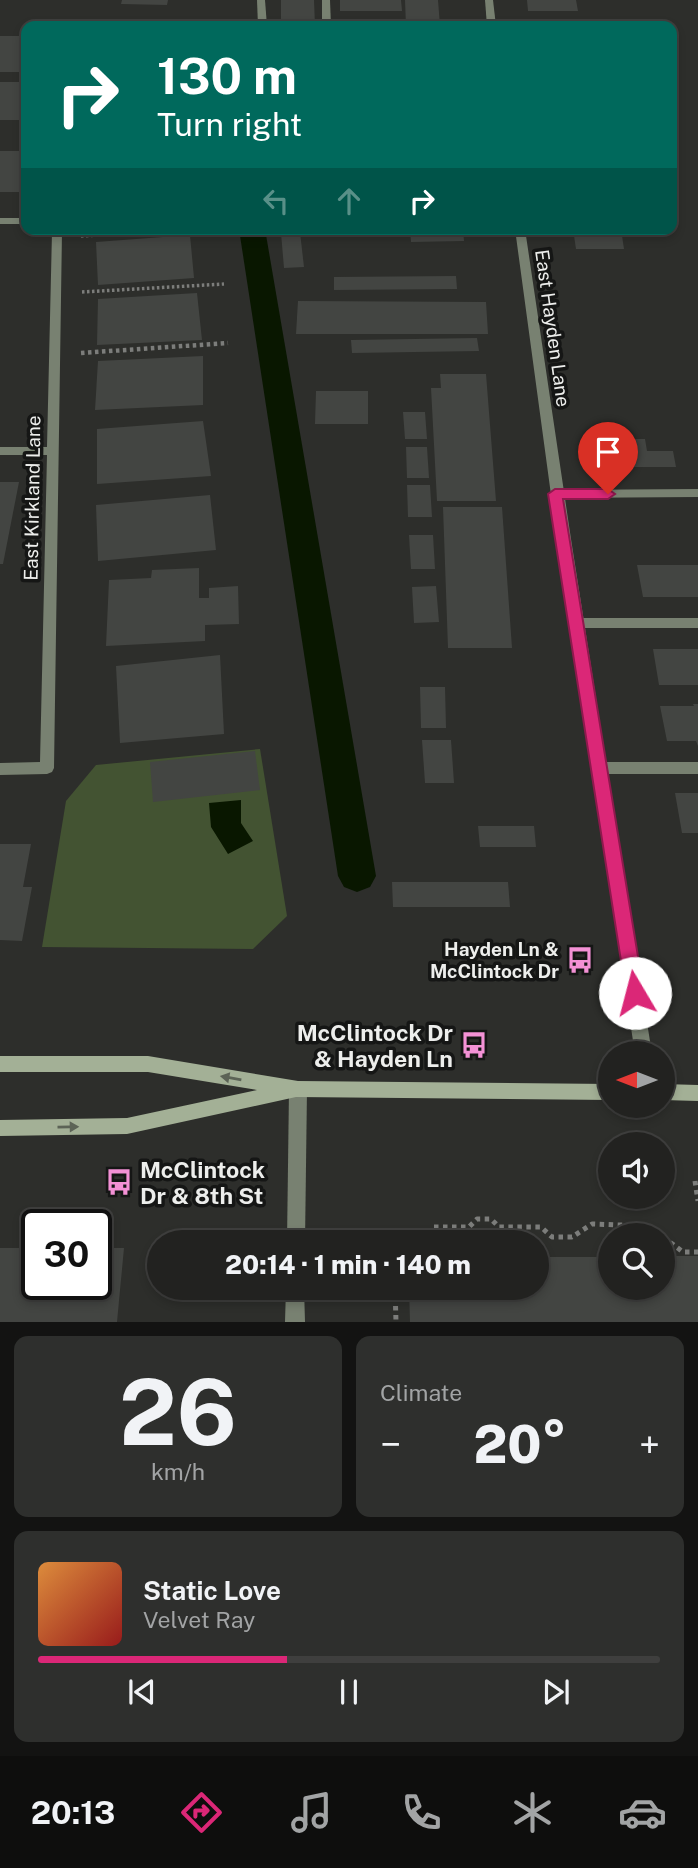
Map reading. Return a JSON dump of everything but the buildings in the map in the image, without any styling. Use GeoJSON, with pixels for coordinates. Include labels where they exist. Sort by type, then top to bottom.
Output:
{"type":"FeatureCollection","features":[{"type":"Feature","properties":{"kind":"main road"},"geometry":{"type":"LineString","coordinates":[[0,1064],[148,1064],[298,1089],[598,1091]]}},
{"type":"Feature","properties":{"kind":"main road"},"geometry":{"type":"LineString","coordinates":[[0,1128],[127,1126],[298,1089]]}},
{"type":"Feature","properties":{"kind":"main road"},"geometry":{"type":"LineString","coordinates":[[676,1092],[698,1093]]}},
{"type":"Feature","properties":{"kind":"street"},"geometry":{"type":"LineString","coordinates":[[261,0],[263,21]]}},
{"type":"Feature","properties":{"kind":"street"},"geometry":{"type":"LineString","coordinates":[[326,0],[327,21]]}},
{"type":"Feature","properties":{"kind":"street"},"geometry":{"type":"LineString","coordinates":[[489,0],[491,21]]}},
{"type":"Feature","properties":{"kind":"street"},"geometry":{"type":"LineString","coordinates":[[0,221],[21,221]]}},
{"type":"Feature","properties":{"kind":"street","name":"East Kirkland Lane"},"geometry":{"type":"LineString","coordinates":[[0,769],[47,768],[57,235]]}},
{"type":"Feature","properties":{"kind":"street","name":"East Hayden Lane"},"geometry":{"type":"LineString","coordinates":[[521,235],[555,494],[642,1041]]}},
{"type":"Feature","properties":{"kind":"street"},"geometry":{"type":"LineString","coordinates":[[0,451],[53,451]]}},
{"type":"Feature","properties":{"kind":"street"},"geometry":{"type":"LineString","coordinates":[[555,494],[698,493]]}},
{"type":"Feature","properties":{"kind":"street"},"geometry":{"type":"LineString","coordinates":[[576,623],[698,623]]}},
{"type":"Feature","properties":{"kind":"street"},"geometry":{"type":"LineString","coordinates":[[600,768],[698,768]]}},
{"type":"Feature","properties":{"kind":"street"},"geometry":{"type":"LineString","coordinates":[[296,1230],[298,1089]]}},
{"type":"Feature","properties":{"kind":"street"},"geometry":{"type":"LineString","coordinates":[[295,1300],[295,1322]]}},
{"type":"Feature","properties":{"kind":"path"},"geometry":{"type":"LineString","coordinates":[[81,236],[98,235]]}},
{"type":"Feature","properties":{"kind":"path"},"geometry":{"type":"LineString","coordinates":[[82,292],[223,284]]}},
{"type":"Feature","properties":{"kind":"path"},"geometry":{"type":"LineString","coordinates":[[81,353],[228,343]]}},
{"type":"Feature","properties":{"kind":"path"},"geometry":{"type":"LineString","coordinates":[[695,1181],[698,1201]]}},
{"type":"Feature","properties":{"kind":"path"},"geometry":{"type":"LineString","coordinates":[[431,1230],[431,1227],[470,1227],[477,1219],[491,1219],[499,1227],[541,1227],[544,1230]]}},
{"type":"Feature","properties":{"kind":"path"},"geometry":{"type":"LineString","coordinates":[[549,1234],[552,1237],[572,1237],[592,1224],[598,1224]]}},
{"type":"Feature","properties":{"kind":"path"},"geometry":{"type":"LineString","coordinates":[[675,1246],[683,1252],[698,1252]]}},
{"type":"Feature","properties":{"kind":"path"},"geometry":{"type":"LineString","coordinates":[[395,1300],[396,1322]]}},
{"type":"Feature","properties":{"kind":"green space"},"geometry":{"type":"Polygon","coordinates":[[[260,749],[287,916],[253,949],[42,947],[66,801],[96,765],[260,749]]]}},
{"type":"Feature","properties":{"kind":"shaded area"},"geometry":{"type":"Polygon","coordinates":[[[241,800],[241,823],[253,841],[228,854],[211,827],[209,803],[241,800]]]}},
{"type":"Feature","properties":{"kind":"waterway"},"geometry":{"type":"LineString","coordinates":[[253,235],[357,876]]}},
{"type":"Feature","properties":{"kind":"place","name":"Hayden Ln & McClintock Dr"},"geometry":{"type":"Point","coordinates":[580,960]}},
{"type":"Feature","properties":{"kind":"place","name":"McClintock Dr & Hayden Ln"},"geometry":{"type":"Point","coordinates":[474,1045]}},
{"type":"Feature","properties":{"kind":"place","name":"McClintock Dr & 8th St"},"geometry":{"type":"Point","coordinates":[119,1182]}},
{"type":"Feature","properties":{"kind":"route"},"geometry":{"type":"LineString","coordinates":[[608,494],[555,494],[616,861],[635,993]]}}]}
